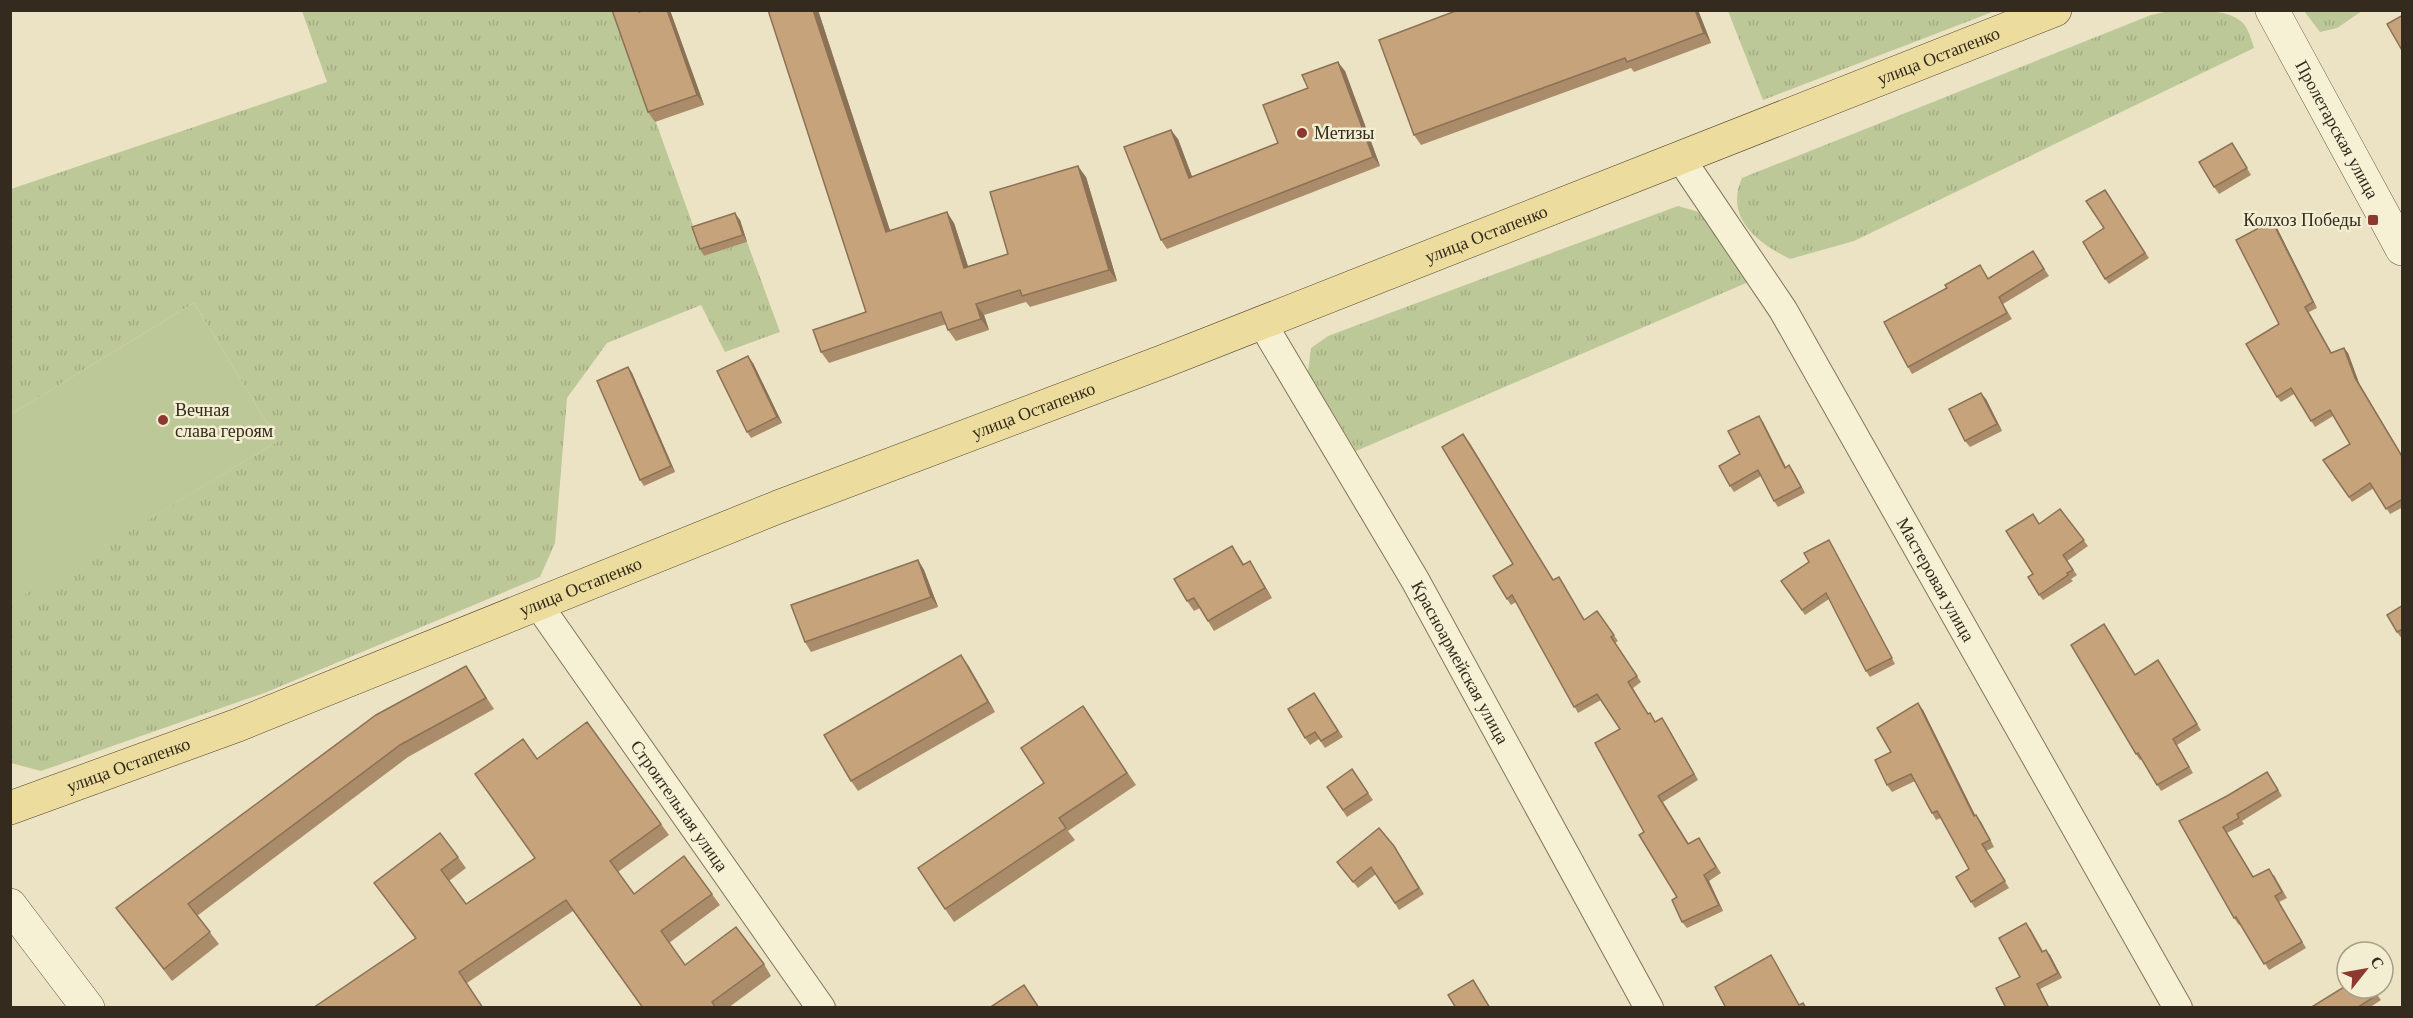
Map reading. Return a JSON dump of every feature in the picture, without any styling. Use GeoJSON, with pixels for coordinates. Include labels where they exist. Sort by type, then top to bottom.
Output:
{"type":"FeatureCollection","features":[{"type":"Feature","properties":{"kind":"main road","name":"улица Остапенко"},"geometry":{"type":"LineString","coordinates":[[10,808],[238,725],[778,507],[1262,323],[2055,10]]}},
{"type":"Feature","properties":{"kind":"street","name":"Пролетарская улица"},"geometry":{"type":"LineString","coordinates":[[2272,10],[2403,249]]}},
{"type":"Feature","properties":{"kind":"street","name":"Мастеровая улица"},"geometry":{"type":"LineString","coordinates":[[1681,159],[1783,310],[2178,1008]]}},
{"type":"Feature","properties":{"kind":"street","name":"Красноармейская улица"},"geometry":{"type":"LineString","coordinates":[[1262,323],[1415,580],[1649,1008]]}},
{"type":"Feature","properties":{"kind":"street","name":"Строительная улица"},"geometry":{"type":"LineString","coordinates":[[537,603],[821,1008]]}},
{"type":"Feature","properties":{"kind":"street"},"geometry":{"type":"LineString","coordinates":[[10,905],[88,1008]]}},
{"type":"Feature","properties":{"kind":"green space"},"geometry":{"type":"Polygon","coordinates":[[[2173,10],[2219,12],[2236,17],[2250,34],[2254,48],[1854,241],[1790,259],[1756,237],[1741,217],[1737,205],[1742,178],[2151,15],[2173,10]]]}},
{"type":"Feature","properties":{"kind":"green space"},"geometry":{"type":"Polygon","coordinates":[[[2362,10],[2337,28],[2320,32],[2304,11],[2362,10]]]}},
{"type":"Feature","properties":{"kind":"green space"},"geometry":{"type":"Polygon","coordinates":[[[302,11],[616,11],[704,256],[747,242],[780,332],[725,352],[701,305],[607,343],[567,398],[555,543],[540,577],[267,692],[41,771],[11,763],[10,603],[278,441],[194,303],[11,414],[11,189],[327,82],[302,11]]]}},
{"type":"Feature","properties":{"kind":"green space"},"geometry":{"type":"Polygon","coordinates":[[[1728,11],[1995,11],[1763,100],[1728,11]]]}},
{"type":"Feature","properties":{"kind":"green space"},"geometry":{"type":"Polygon","coordinates":[[[1678,206],[1699,212],[1760,277],[1356,451],[1308,372],[1311,348],[1328,336],[1678,206]]]}},
{"type":"Feature","properties":{"kind":"green space"},"geometry":{"type":"Polygon","coordinates":[[[194,303],[278,441],[11,603],[11,414],[194,303]]]}},
{"type":"Feature","properties":{"kind":"building"},"geometry":{"type":"Polygon","coordinates":[[[612,10],[638,10],[639,12],[667,10],[697,95],[648,112],[612,10]]]}},
{"type":"Feature","properties":{"kind":"building"},"geometry":{"type":"Polygon","coordinates":[[[768,10],[813,10],[886,232],[947,212],[964,268],[1008,254],[990,192],[1078,166],[1109,270],[1022,296],[1020,290],[976,304],[981,319],[948,330],[941,312],[821,352],[813,330],[866,312],[768,10]]]}},
{"type":"Feature","properties":{"kind":"building"},"geometry":{"type":"Polygon","coordinates":[[[1458,10],[1695,10],[1704,33],[1627,62],[1625,58],[1414,135],[1379,40],[1458,10]]]}},
{"type":"Feature","properties":{"kind":"building"},"geometry":{"type":"Polygon","coordinates":[[[2403,15],[2403,52],[2387,24],[2403,15]]]}},
{"type":"Feature","properties":{"kind":"building"},"geometry":{"type":"Polygon","coordinates":[[[1338,62],[1373,157],[1161,240],[1124,147],[1171,130],[1189,178],[1278,143],[1263,105],[1308,88],[1302,75],[1338,62]]]}},
{"type":"Feature","properties":{"kind":"building"},"geometry":{"type":"Polygon","coordinates":[[[2232,143],[2247,168],[2214,187],[2199,162],[2232,143]]]}},
{"type":"Feature","properties":{"kind":"building"},"geometry":{"type":"Polygon","coordinates":[[[2105,190],[2145,253],[2105,279],[2083,242],[2104,228],[2086,201],[2105,190]]]}},
{"type":"Feature","properties":{"kind":"building"},"geometry":{"type":"Polygon","coordinates":[[[735,213],[743,235],[700,249],[692,227],[735,213]]]}},
{"type":"Feature","properties":{"kind":"building"},"geometry":{"type":"Polygon","coordinates":[[[2272,221],[2313,302],[2305,307],[2331,353],[2344,348],[2355,378],[2403,458],[2403,499],[2386,509],[2370,483],[2349,497],[2323,460],[2350,444],[2330,410],[2311,421],[2291,388],[2277,397],[2246,344],[2279,324],[2236,240],[2272,221]]]}},
{"type":"Feature","properties":{"kind":"building"},"geometry":{"type":"Polygon","coordinates":[[[2033,251],[2044,269],[1999,297],[2007,313],[1908,367],[1884,322],[1947,288],[1945,285],[1980,265],[1988,279],[2033,251]]]}},
{"type":"Feature","properties":{"kind":"building"},"geometry":{"type":"Polygon","coordinates":[[[748,356],[777,417],[747,432],[717,371],[748,356]]]}},
{"type":"Feature","properties":{"kind":"building"},"geometry":{"type":"Polygon","coordinates":[[[628,367],[671,466],[640,480],[597,381],[628,367]]]}},
{"type":"Feature","properties":{"kind":"building"},"geometry":{"type":"Polygon","coordinates":[[[1981,393],[1997,424],[1965,441],[1949,409],[1981,393]]]}},
{"type":"Feature","properties":{"kind":"building"},"geometry":{"type":"Polygon","coordinates":[[[1759,416],[1785,468],[1789,465],[1801,487],[1774,501],[1758,470],[1730,486],[1719,466],[1740,454],[1728,431],[1759,416]]]}},
{"type":"Feature","properties":{"kind":"building"},"geometry":{"type":"Polygon","coordinates":[[[1463,434],[1553,580],[1559,577],[1584,620],[1597,611],[1614,635],[1611,637],[1637,676],[1628,682],[1655,722],[1662,718],[1694,774],[1658,796],[1688,844],[1699,838],[1716,867],[1704,875],[1719,905],[1682,922],[1672,900],[1677,897],[1639,835],[1644,832],[1595,743],[1620,729],[1597,694],[1574,707],[1512,595],[1507,599],[1493,576],[1513,564],[1442,447],[1463,434]]]}},
{"type":"Feature","properties":{"kind":"building"},"geometry":{"type":"Polygon","coordinates":[[[2060,509],[2084,540],[2063,555],[2073,570],[2039,595],[2028,577],[2033,574],[2006,531],[2033,514],[2039,524],[2060,509]]]}},
{"type":"Feature","properties":{"kind":"building"},"geometry":{"type":"Polygon","coordinates":[[[1829,540],[1892,658],[1866,671],[1826,593],[1802,610],[1781,581],[1809,562],[1804,553],[1829,540]]]}},
{"type":"Feature","properties":{"kind":"building"},"geometry":{"type":"Polygon","coordinates":[[[1232,546],[1243,565],[1250,561],[1265,588],[1208,621],[1194,598],[1187,601],[1174,579],[1232,546]]]}},
{"type":"Feature","properties":{"kind":"building"},"geometry":{"type":"Polygon","coordinates":[[[918,560],[931,597],[805,642],[791,605],[918,560]]]}},
{"type":"Feature","properties":{"kind":"building"},"geometry":{"type":"Polygon","coordinates":[[[2403,605],[2403,629],[2397,632],[2387,615],[2403,605]]]}},
{"type":"Feature","properties":{"kind":"building"},"geometry":{"type":"Polygon","coordinates":[[[2104,624],[2135,675],[2158,660],[2197,724],[2173,739],[2189,767],[2157,785],[2071,645],[2104,624]]]}},
{"type":"Feature","properties":{"kind":"building"},"geometry":{"type":"Polygon","coordinates":[[[961,655],[988,702],[851,781],[824,735],[961,655]]]}},
{"type":"Feature","properties":{"kind":"building"},"geometry":{"type":"Polygon","coordinates":[[[466,666],[486,698],[400,745],[188,904],[210,932],[164,969],[116,908],[376,715],[466,666]]]}},
{"type":"Feature","properties":{"kind":"building"},"geometry":{"type":"Polygon","coordinates":[[[1314,693],[1338,731],[1321,741],[1315,732],[1305,738],[1288,709],[1314,693]]]}},
{"type":"Feature","properties":{"kind":"building"},"geometry":{"type":"Polygon","coordinates":[[[1918,703],[1974,816],[1976,815],[1990,840],[1982,844],[2005,881],[1971,902],[1956,877],[1969,869],[1937,811],[1932,813],[1911,774],[1887,785],[1875,760],[1891,752],[1877,728],[1918,703]]]}},
{"type":"Feature","properties":{"kind":"building"},"geometry":{"type":"Polygon","coordinates":[[[1083,706],[1127,773],[1059,818],[1066,828],[945,909],[918,868],[1044,783],[1021,748],[1083,706]]]}},
{"type":"Feature","properties":{"kind":"building"},"geometry":{"type":"Polygon","coordinates":[[[587,722],[661,824],[610,861],[634,894],[684,856],[712,894],[661,931],[685,965],[736,927],[764,964],[712,1002],[716,1008],[643,1008],[566,900],[459,972],[483,1008],[313,1008],[416,938],[374,883],[440,833],[458,857],[441,870],[466,904],[535,858],[475,774],[523,739],[537,759],[587,722]]]}},
{"type":"Feature","properties":{"kind":"building"},"geometry":{"type":"Polygon","coordinates":[[[1352,769],[1368,793],[1343,810],[1327,787],[1352,769]]]}},
{"type":"Feature","properties":{"kind":"building"},"geometry":{"type":"Polygon","coordinates":[[[2267,772],[2278,790],[2237,814],[2239,818],[2223,827],[2253,877],[2269,869],[2282,892],[2275,896],[2302,942],[2264,964],[2236,917],[2234,918],[2179,821],[2267,772]]]}},
{"type":"Feature","properties":{"kind":"building"},"geometry":{"type":"Polygon","coordinates":[[[1379,828],[1394,846],[1419,888],[1395,903],[1371,867],[1353,882],[1337,862],[1379,828]]]}},
{"type":"Feature","properties":{"kind":"building"},"geometry":{"type":"Polygon","coordinates":[[[2026,923],[2042,952],[2046,950],[2058,973],[2037,984],[2049,1008],[2006,1008],[1996,988],[2020,977],[1999,938],[2026,923]]]}},
{"type":"Feature","properties":{"kind":"building"},"geometry":{"type":"Polygon","coordinates":[[[1771,955],[1799,1005],[1803,1003],[1806,1008],[1726,1008],[1715,987],[1771,955]]]}},
{"type":"Feature","properties":{"kind":"building"},"geometry":{"type":"Polygon","coordinates":[[[1473,980],[1490,1008],[1456,1008],[1448,995],[1473,980]]]}},
{"type":"Feature","properties":{"kind":"building"},"geometry":{"type":"Polygon","coordinates":[[[1024,985],[1039,1008],[989,1008],[1024,985]]]}},
{"type":"Feature","properties":{"kind":"building"},"geometry":{"type":"Polygon","coordinates":[[[2335,992],[2335,1000],[2369,1000],[2357,1008],[2310,1008],[2335,992]]]}},
{"type":"Feature","properties":{"kind":"place","name":"Метизы"},"geometry":{"type":"Point","coordinates":[1302,133]}},
{"type":"Feature","properties":{"kind":"place","name":"Колхоз Победы"},"geometry":{"type":"Point","coordinates":[2373,220]}},
{"type":"Feature","properties":{"kind":"place","name":"Вечная слава героям"},"geometry":{"type":"Point","coordinates":[163,420]}}]}
